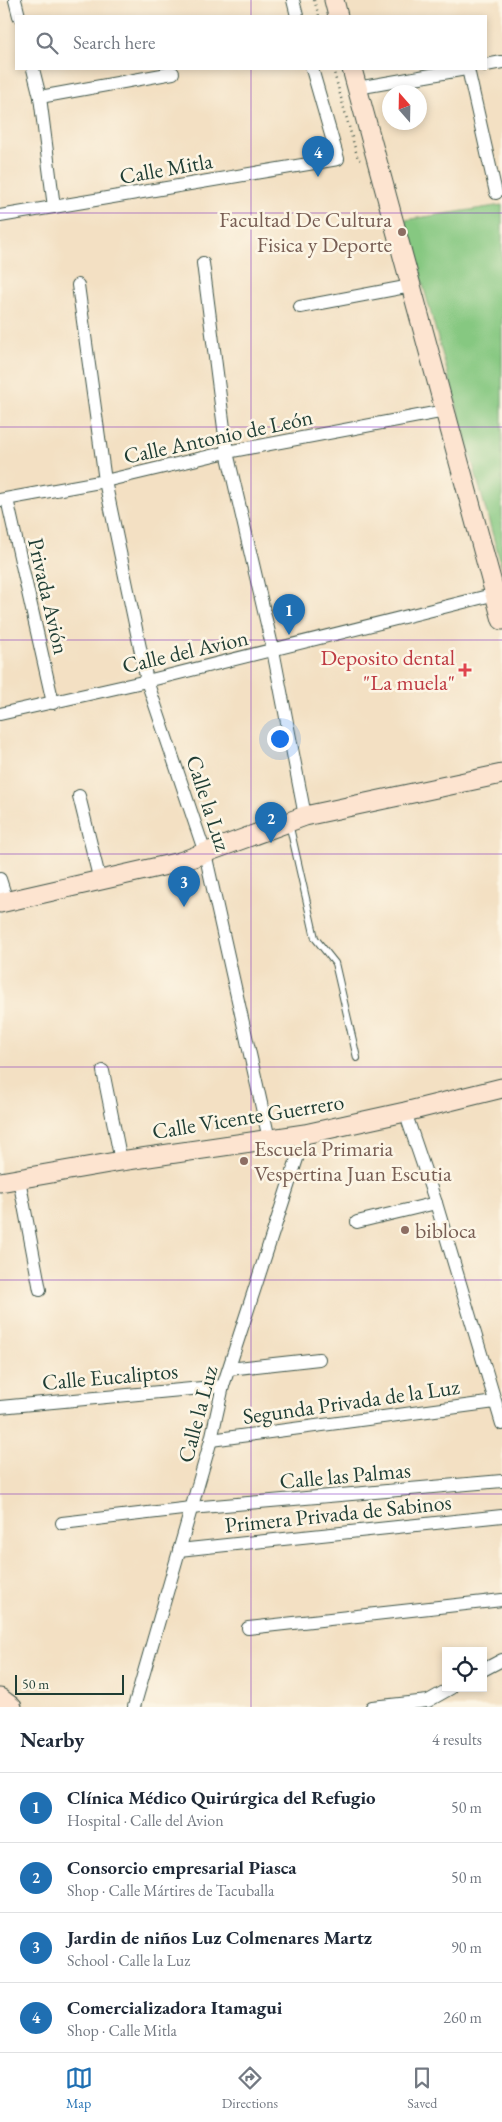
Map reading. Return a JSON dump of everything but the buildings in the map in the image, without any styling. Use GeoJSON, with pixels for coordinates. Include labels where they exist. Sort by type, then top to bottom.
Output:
{"type":"FeatureCollection","features":[{"type":"Feature","properties":{"kind":"street"},"geometry":{"type":"LineString","coordinates":[[15,0],[20,15]]}},
{"type":"Feature","properties":{"kind":"street"},"geometry":{"type":"LineString","coordinates":[[293,0],[297,15]]}},
{"type":"Feature","properties":{"kind":"street"},"geometry":{"type":"LineString","coordinates":[[334,0],[338,15]]}},
{"type":"Feature","properties":{"kind":"street"},"geometry":{"type":"LineString","coordinates":[[487,65],[502,62]]}},
{"type":"Feature","properties":{"kind":"street"},"geometry":{"type":"LineString","coordinates":[[33,70],[40,97],[54,208]]}},
{"type":"Feature","properties":{"kind":"street","name":"Calle Mitla"},"geometry":{"type":"LineString","coordinates":[[0,216],[338,159],[312,70]]}},
{"type":"Feature","properties":{"kind":"street"},"geometry":{"type":"LineString","coordinates":[[352,70],[502,620]]}},
{"type":"Feature","properties":{"kind":"street"},"geometry":{"type":"LineString","coordinates":[[357,88],[461,70]]}},
{"type":"Feature","properties":{"kind":"street"},"geometry":{"type":"LineString","coordinates":[[467,70],[496,193]]}},
{"type":"Feature","properties":{"kind":"street"},"geometry":{"type":"LineString","coordinates":[[40,97],[172,73]]}},
{"type":"Feature","properties":{"kind":"street"},"geometry":{"type":"LineString","coordinates":[[203,263],[227,452],[273,650],[297,819]]}},
{"type":"Feature","properties":{"kind":"street","name":"Calle la Luz"},"geometry":{"type":"LineString","coordinates":[[78,285],[105,480],[147,681],[205,853],[269,1139]]}},
{"type":"Feature","properties":{"kind":"street"},"geometry":{"type":"LineString","coordinates":[[300,307],[411,286]]}},
{"type":"Feature","properties":{"kind":"street","name":"Calle Antonio de León"},"geometry":{"type":"LineString","coordinates":[[4,500],[105,480],[227,452],[445,411]]}},
{"type":"Feature","properties":{"kind":"street","name":"Privada Avión"},"geometry":{"type":"LineString","coordinates":[[4,500],[53,702]]}},
{"type":"Feature","properties":{"kind":"street","name":"Calle del Avion"},"geometry":{"type":"LineString","coordinates":[[0,714],[147,681],[496,594]]}},
{"type":"Feature","properties":{"kind":"street"},"geometry":{"type":"LineString","coordinates":[[0,879],[4,902],[180,862],[297,819],[502,774]]}},
{"type":"Feature","properties":{"kind":"street"},"geometry":{"type":"LineString","coordinates":[[79,796],[100,881]]}},
{"type":"Feature","properties":{"kind":"street"},"geometry":{"type":"LineString","coordinates":[[104,1071],[120,1161]]}},
{"type":"Feature","properties":{"kind":"street","name":"Calle Vicente Guerrero"},"geometry":{"type":"LineString","coordinates":[[0,1182],[120,1161],[304,1134],[502,1090]]}},
{"type":"Feature","properties":{"kind":"street"},"geometry":{"type":"LineString","coordinates":[[405,1112],[436,1203],[502,1424]]}},
{"type":"Feature","properties":{"kind":"street","name":"Calle la Luz"},"geometry":{"type":"LineString","coordinates":[[134,1707],[211,1440],[223,1386],[304,1134]]}},
{"type":"Feature","properties":{"kind":"street"},"geometry":{"type":"LineString","coordinates":[[19,1179],[40,1290]]}},
{"type":"Feature","properties":{"kind":"street"},"geometry":{"type":"LineString","coordinates":[[357,1222],[436,1203]]}},
{"type":"Feature","properties":{"kind":"street"},"geometry":{"type":"LineString","coordinates":[[229,1369],[319,1359]]}},
{"type":"Feature","properties":{"kind":"street","name":"Calle Eucaliptos"},"geometry":{"type":"LineString","coordinates":[[0,1407],[223,1386]]}},
{"type":"Feature","properties":{"kind":"street","name":"Segunda Privada de la Luz"},"geometry":{"type":"LineString","coordinates":[[211,1440],[495,1402]]}},
{"type":"Feature","properties":{"kind":"street","name":"Calle las Palmas"},"geometry":{"type":"LineString","coordinates":[[62,1523],[191,1508],[502,1481]]}},
{"type":"Feature","properties":{"kind":"street","name":"Primera Privada de Sabinos"},"geometry":{"type":"LineString","coordinates":[[179,1550],[502,1516]]}},
{"type":"Feature","properties":{"kind":"street"},"geometry":{"type":"LineString","coordinates":[[248,1628],[502,1600]]}},
{"type":"Feature","properties":{"kind":"street"},"geometry":{"type":"LineString","coordinates":[[487,1668],[502,1660]]}},
{"type":"Feature","properties":{"kind":"street"},"geometry":{"type":"LineString","coordinates":[[372,1707],[428,1701],[444,1692]]}},
{"type":"Feature","properties":{"kind":"street"},"geometry":{"type":"LineString","coordinates":[[0,1698],[12,1707]]}},
{"type":"Feature","properties":{"kind":"lane"},"geometry":{"type":"LineString","coordinates":[[297,819],[315,938],[335,963],[358,1058]]}},
{"type":"Feature","properties":{"kind":"path"},"geometry":{"type":"LineString","coordinates":[[314,0],[318,15]]}},
{"type":"Feature","properties":{"kind":"green space"},"geometry":{"type":"Polygon","coordinates":[[[502,205],[502,568],[405,220],[502,205]]]}},
{"type":"Feature","properties":{"kind":"place","name":"Comercializadora Itamagui"},"geometry":{"type":"Point","coordinates":[318,177]}},
{"type":"Feature","properties":{"kind":"place","name":"Facultad De Cultura Fisica y Deporte"},"geometry":{"type":"Point","coordinates":[402,232]}},
{"type":"Feature","properties":{"kind":"place","name":"Clínica Médico Quirúrgica del Refugio"},"geometry":{"type":"Point","coordinates":[289,635]}},
{"type":"Feature","properties":{"kind":"place","name":"Deposito dental \"La muela\""},"geometry":{"type":"Point","coordinates":[465,670]}},
{"type":"Feature","properties":{"kind":"place","name":"Consorcio empresarial Piasca"},"geometry":{"type":"Point","coordinates":[271,843]}},
{"type":"Feature","properties":{"kind":"place","name":"Jardin de niños Luz Colmenares Martz"},"geometry":{"type":"Point","coordinates":[184,907]}},
{"type":"Feature","properties":{"kind":"place","name":"Escuela Primaria Vespertina Juan Escutia"},"geometry":{"type":"Point","coordinates":[244,1161]}},
{"type":"Feature","properties":{"kind":"place","name":"bibloca"},"geometry":{"type":"Point","coordinates":[405,1230]}}]}
